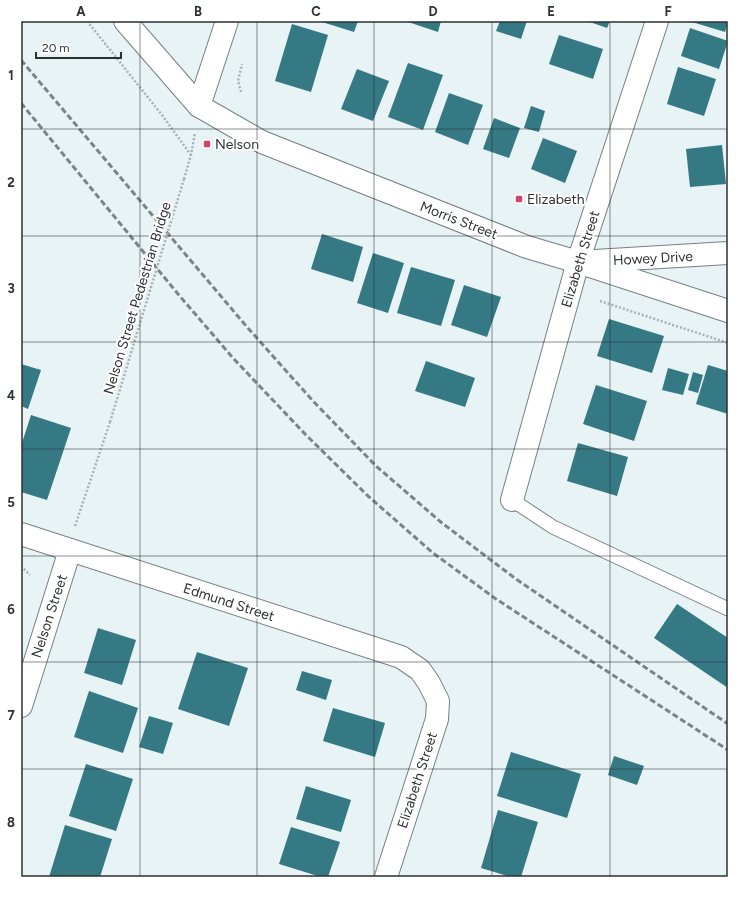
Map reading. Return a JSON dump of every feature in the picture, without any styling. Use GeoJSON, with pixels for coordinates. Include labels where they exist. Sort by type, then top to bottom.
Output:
{"type":"FeatureCollection","features":[{"type":"Feature","properties":{"kind":"street","name":"Morris Street"},"geometry":{"type":"LineString","coordinates":[[125,21],[199,106],[262,142],[527,247],[578,262],[728,312]]}},
{"type":"Feature","properties":{"kind":"street"},"geometry":{"type":"LineString","coordinates":[[199,106],[227,21]]}},
{"type":"Feature","properties":{"kind":"street","name":"Elizabeth Street"},"geometry":{"type":"LineString","coordinates":[[512,500],[578,262],[657,21]]}},
{"type":"Feature","properties":{"kind":"street","name":"Howey Drive"},"geometry":{"type":"LineString","coordinates":[[578,262],[728,253]]}},
{"type":"Feature","properties":{"kind":"street","name":"Edmund Street"},"geometry":{"type":"LineString","coordinates":[[21,534],[72,541],[401,657],[420,670],[429,683]]}},
{"type":"Feature","properties":{"kind":"street","name":"Nelson Street"},"geometry":{"type":"LineString","coordinates":[[21,706],[72,541]]}},
{"type":"Feature","properties":{"kind":"street","name":"Elizabeth Street"},"geometry":{"type":"LineString","coordinates":[[386,877],[437,719],[438,702],[429,683]]}},
{"type":"Feature","properties":{"kind":"lane"},"geometry":{"type":"LineString","coordinates":[[512,500],[553,527],[728,609]]}},
{"type":"Feature","properties":{"kind":"path"},"geometry":{"type":"LineString","coordinates":[[87,21],[162,115],[191,155]]}},
{"type":"Feature","properties":{"kind":"path"},"geometry":{"type":"LineString","coordinates":[[241,92],[238,81],[243,63]]}},
{"type":"Feature","properties":{"kind":"path","name":"Nelson Street Pedestrian Bridge"},"geometry":{"type":"LineString","coordinates":[[72,541],[184,179],[191,155],[199,106]]}},
{"type":"Feature","properties":{"kind":"path"},"geometry":{"type":"LineString","coordinates":[[600,300],[728,343]]}},
{"type":"Feature","properties":{"kind":"path"},"geometry":{"type":"LineString","coordinates":[[21,566],[30,575]]}},
{"type":"Feature","properties":{"kind":"building"},"geometry":{"type":"Polygon","coordinates":[[[358,21],[354,32],[322,22],[358,21]]]}},
{"type":"Feature","properties":{"kind":"building"},"geometry":{"type":"Polygon","coordinates":[[[405,21],[441,21],[438,32],[405,21]]]}},
{"type":"Feature","properties":{"kind":"building"},"geometry":{"type":"Polygon","coordinates":[[[500,21],[527,21],[521,39],[496,31],[500,21]]]}},
{"type":"Feature","properties":{"kind":"building"},"geometry":{"type":"Polygon","coordinates":[[[587,21],[610,21],[607,28],[587,21]]]}},
{"type":"Feature","properties":{"kind":"building"},"geometry":{"type":"Polygon","coordinates":[[[692,22],[728,22],[725,32],[692,22]]]}},
{"type":"Feature","properties":{"kind":"building"},"geometry":{"type":"Polygon","coordinates":[[[292,24],[328,35],[311,92],[275,81],[292,24]]]}},
{"type":"Feature","properties":{"kind":"building"},"geometry":{"type":"Polygon","coordinates":[[[690,28],[728,41],[719,69],[681,56],[690,28]]]}},
{"type":"Feature","properties":{"kind":"building"},"geometry":{"type":"Polygon","coordinates":[[[559,35],[603,49],[593,79],[549,64],[559,35]]]}},
{"type":"Feature","properties":{"kind":"building"},"geometry":{"type":"Polygon","coordinates":[[[408,63],[443,75],[423,130],[388,117],[408,63]]]}},
{"type":"Feature","properties":{"kind":"building"},"geometry":{"type":"Polygon","coordinates":[[[678,67],[716,79],[704,116],[667,104],[678,67]]]}},
{"type":"Feature","properties":{"kind":"building"},"geometry":{"type":"Polygon","coordinates":[[[357,69],[389,81],[373,121],[341,109],[357,69]]]}},
{"type":"Feature","properties":{"kind":"building"},"geometry":{"type":"Polygon","coordinates":[[[449,93],[483,105],[468,145],[435,132],[449,93]]]}},
{"type":"Feature","properties":{"kind":"building"},"geometry":{"type":"Polygon","coordinates":[[[531,106],[545,111],[539,132],[524,128],[531,106]]]}},
{"type":"Feature","properties":{"kind":"building"},"geometry":{"type":"Polygon","coordinates":[[[494,118],[520,128],[509,158],[483,149],[494,118]]]}},
{"type":"Feature","properties":{"kind":"building"},"geometry":{"type":"Polygon","coordinates":[[[543,138],[577,151],[565,183],[531,169],[543,138]]]}},
{"type":"Feature","properties":{"kind":"building"},"geometry":{"type":"Polygon","coordinates":[[[722,145],[726,184],[690,187],[686,149],[722,145]]]}},
{"type":"Feature","properties":{"kind":"building"},"geometry":{"type":"Polygon","coordinates":[[[322,234],[363,247],[353,282],[311,269],[322,234]]]}},
{"type":"Feature","properties":{"kind":"building"},"geometry":{"type":"Polygon","coordinates":[[[373,253],[404,263],[388,313],[357,303],[373,253]]]}},
{"type":"Feature","properties":{"kind":"building"},"geometry":{"type":"Polygon","coordinates":[[[411,267],[455,280],[441,326],[397,313],[411,267]]]}},
{"type":"Feature","properties":{"kind":"building"},"geometry":{"type":"Polygon","coordinates":[[[464,285],[501,297],[487,337],[451,325],[464,285]]]}},
{"type":"Feature","properties":{"kind":"building"},"geometry":{"type":"Polygon","coordinates":[[[609,319],[664,336],[652,373],[597,356],[609,319]]]}},
{"type":"Feature","properties":{"kind":"building"},"geometry":{"type":"Polygon","coordinates":[[[426,361],[475,378],[465,407],[415,391],[426,361]]]}},
{"type":"Feature","properties":{"kind":"building"},"geometry":{"type":"Polygon","coordinates":[[[21,364],[41,370],[28,409],[21,406],[21,364]]]}},
{"type":"Feature","properties":{"kind":"building"},"geometry":{"type":"Polygon","coordinates":[[[708,365],[728,371],[728,414],[696,404],[708,365]]]}},
{"type":"Feature","properties":{"kind":"building"},"geometry":{"type":"Polygon","coordinates":[[[668,368],[689,374],[683,395],[662,390],[668,368]]]}},
{"type":"Feature","properties":{"kind":"building"},"geometry":{"type":"Polygon","coordinates":[[[693,372],[703,375],[698,393],[688,390],[693,372]]]}},
{"type":"Feature","properties":{"kind":"building"},"geometry":{"type":"Polygon","coordinates":[[[596,385],[647,401],[634,441],[583,424],[596,385]]]}},
{"type":"Feature","properties":{"kind":"building"},"geometry":{"type":"Polygon","coordinates":[[[31,415],[71,428],[47,500],[21,492],[21,446],[31,415]]]}},
{"type":"Feature","properties":{"kind":"building"},"geometry":{"type":"Polygon","coordinates":[[[578,443],[628,457],[617,496],[567,481],[578,443]]]}},
{"type":"Feature","properties":{"kind":"building"},"geometry":{"type":"Polygon","coordinates":[[[677,604],[728,638],[728,688],[654,638],[677,604]]]}},
{"type":"Feature","properties":{"kind":"building"},"geometry":{"type":"Polygon","coordinates":[[[98,628],[136,640],[122,685],[84,673],[98,628]]]}},
{"type":"Feature","properties":{"kind":"building"},"geometry":{"type":"Polygon","coordinates":[[[197,652],[248,668],[229,726],[178,709],[197,652]]]}},
{"type":"Feature","properties":{"kind":"building"},"geometry":{"type":"Polygon","coordinates":[[[302,671],[332,680],[326,700],[296,690],[302,671]]]}},
{"type":"Feature","properties":{"kind":"building"},"geometry":{"type":"Polygon","coordinates":[[[89,691],[138,708],[123,753],[74,737],[89,691]]]}},
{"type":"Feature","properties":{"kind":"building"},"geometry":{"type":"Polygon","coordinates":[[[333,708],[385,723],[375,757],[323,741],[333,708]]]}},
{"type":"Feature","properties":{"kind":"building"},"geometry":{"type":"Polygon","coordinates":[[[149,716],[173,723],[163,754],[139,747],[149,716]]]}},
{"type":"Feature","properties":{"kind":"building"},"geometry":{"type":"Polygon","coordinates":[[[511,752],[581,774],[567,818],[497,796],[511,752]]]}},
{"type":"Feature","properties":{"kind":"building"},"geometry":{"type":"Polygon","coordinates":[[[614,756],[644,766],[637,785],[608,775],[614,756]]]}},
{"type":"Feature","properties":{"kind":"building"},"geometry":{"type":"Polygon","coordinates":[[[86,764],[133,779],[116,831],[69,816],[86,764]]]}},
{"type":"Feature","properties":{"kind":"building"},"geometry":{"type":"Polygon","coordinates":[[[306,786],[351,800],[341,832],[296,819],[306,786]]]}},
{"type":"Feature","properties":{"kind":"building"},"geometry":{"type":"Polygon","coordinates":[[[498,810],[538,822],[521,877],[511,877],[481,868],[498,810]]]}},
{"type":"Feature","properties":{"kind":"building"},"geometry":{"type":"Polygon","coordinates":[[[65,825],[112,839],[100,877],[49,877],[65,825]]]}},
{"type":"Feature","properties":{"kind":"building"},"geometry":{"type":"Polygon","coordinates":[[[291,827],[340,842],[328,877],[321,877],[279,864],[291,827]]]}},
{"type":"Feature","properties":{"kind":"railway"},"geometry":{"type":"LineString","coordinates":[[21,60],[247,327],[313,401],[376,466],[442,523],[516,579],[728,724]]}},
{"type":"Feature","properties":{"kind":"railway"},"geometry":{"type":"LineString","coordinates":[[21,103],[178,294],[233,358],[305,434],[368,496],[433,553],[496,599],[728,750]]}},
{"type":"Feature","properties":{"kind":"place","name":"Nelson"},"geometry":{"type":"Point","coordinates":[207,144]}},
{"type":"Feature","properties":{"kind":"place","name":"Elizabeth"},"geometry":{"type":"Point","coordinates":[519,199]}}]}
